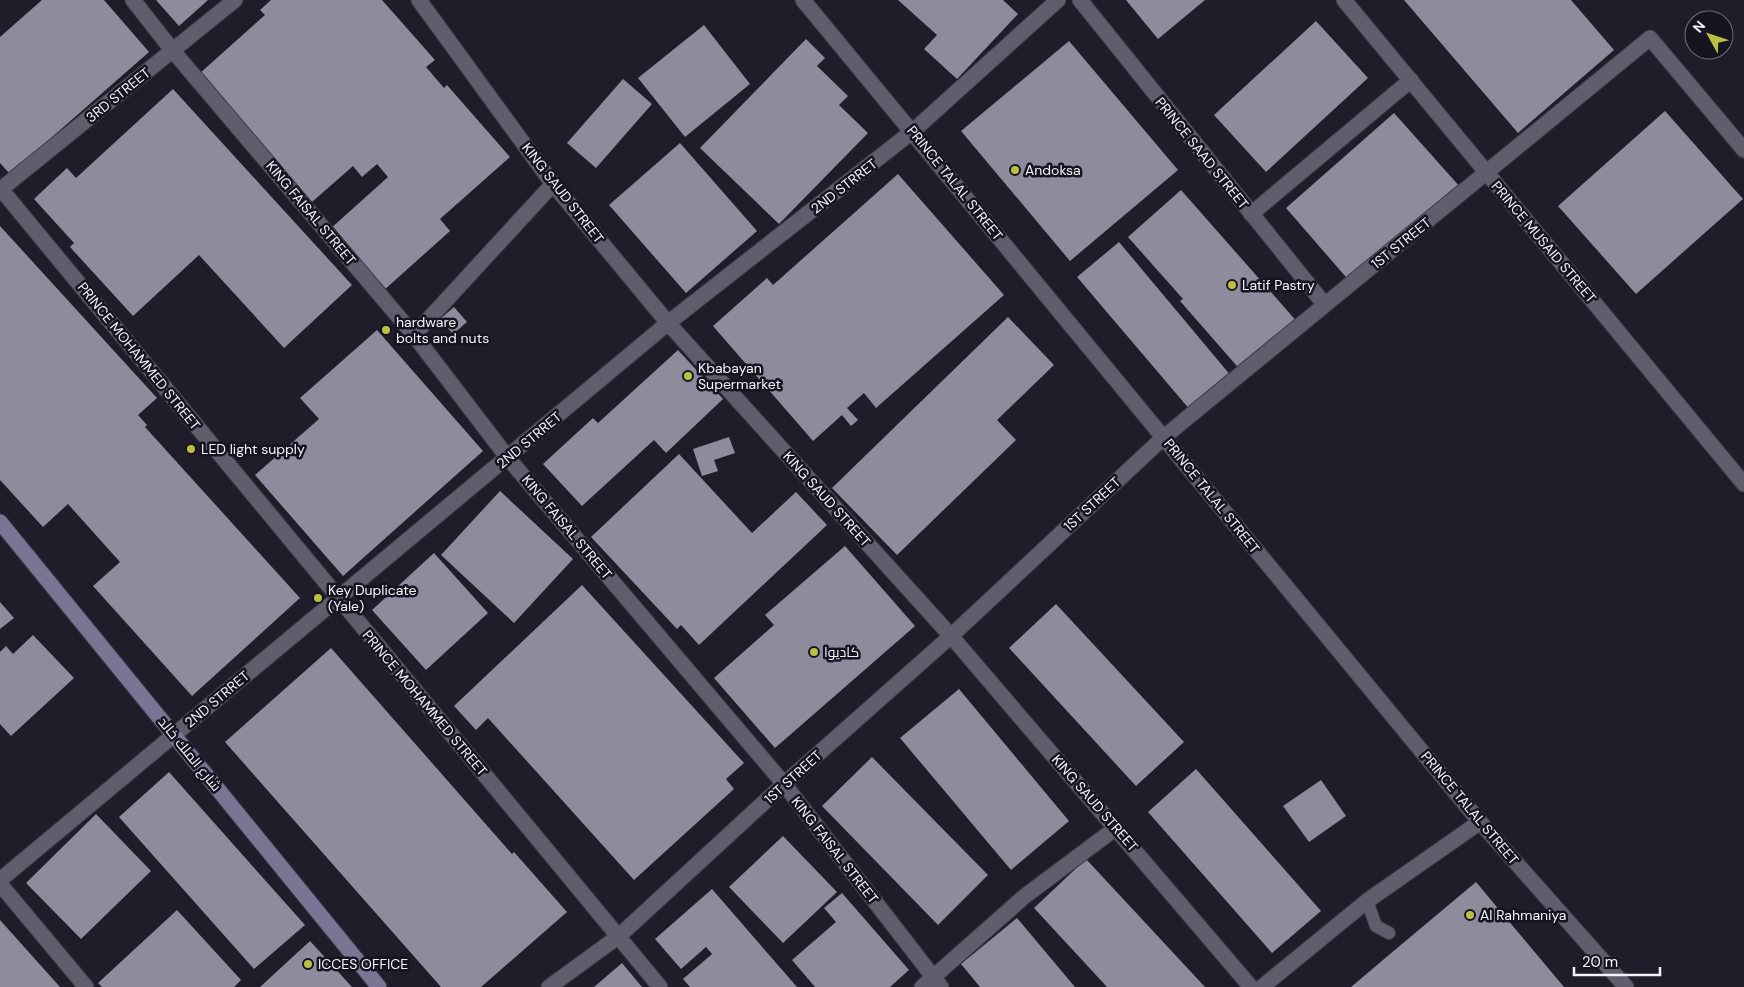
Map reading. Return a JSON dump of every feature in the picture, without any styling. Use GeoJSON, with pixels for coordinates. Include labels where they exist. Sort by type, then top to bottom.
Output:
{"type":"FeatureCollection","features":[{"type":"Feature","properties":{"kind":"street","name":"KING FAISAL STREET"},"geometry":{"type":"LineString","coordinates":[[132,0],[414,335],[508,458],[784,784],[932,984]]}},
{"type":"Feature","properties":{"kind":"street","name":"3RD STREET"},"geometry":{"type":"LineString","coordinates":[[0,189],[235,0]]}},
{"type":"Feature","properties":{"kind":"street","name":"KING SAUD STREET"},"geometry":{"type":"LineString","coordinates":[[419,0],[553,184],[668,323],[951,636],[1251,987]]}},
{"type":"Feature","properties":{"kind":"street","name":"PRINCE TALAL STREET"},"geometry":{"type":"LineString","coordinates":[[803,0],[1480,822],[1626,987]]}},
{"type":"Feature","properties":{"kind":"street","name":"2ND STRRET"},"geometry":{"type":"LineString","coordinates":[[0,880],[668,323],[913,132],[1058,0]]}},
{"type":"Feature","properties":{"kind":"street","name":"PRINCE SAAD STREET"},"geometry":{"type":"LineString","coordinates":[[1080,0],[1325,305]]}},
{"type":"Feature","properties":{"kind":"street","name":"PRINCE MUSAID STREET"},"geometry":{"type":"LineString","coordinates":[[1344,0],[1744,484]]}},
{"type":"Feature","properties":{"kind":"street","name":"1ST STREET"},"geometry":{"type":"LineString","coordinates":[[549,987],[620,936],[784,784],[951,636],[1164,437],[1650,38],[1744,150]]}},
{"type":"Feature","properties":{"kind":"street"},"geometry":{"type":"LineString","coordinates":[[1251,214],[1411,80]]}},
{"type":"Feature","properties":{"kind":"street"},"geometry":{"type":"LineString","coordinates":[[414,335],[553,184]]}},
{"type":"Feature","properties":{"kind":"street","name":"PRINCE MOHAMMED STREET"},"geometry":{"type":"LineString","coordinates":[[0,189],[620,936],[660,987]]}},
{"type":"Feature","properties":{"kind":"street","name":"شارع الملك خالد"},"geometry":{"type":"LineString","coordinates":[[0,522],[379,987]]}},
{"type":"Feature","properties":{"kind":"street"},"geometry":{"type":"LineString","coordinates":[[1262,987],[1367,901],[1480,822]]}},
{"type":"Feature","properties":{"kind":"street"},"geometry":{"type":"LineString","coordinates":[[932,984],[1026,896],[1116,828]]}},
{"type":"Feature","properties":{"kind":"street"},"geometry":{"type":"LineString","coordinates":[[0,884],[86,987]]}},
{"type":"Feature","properties":{"kind":"lane"},"geometry":{"type":"LineString","coordinates":[[1367,901],[1376,926],[1389,933]]}},
{"type":"Feature","properties":{"kind":"building"},"geometry":{"type":"Polygon","coordinates":[[[42,0],[104,0],[149,52],[10,174],[0,163],[0,37],[42,0]]]}},
{"type":"Feature","properties":{"kind":"building"},"geometry":{"type":"Polygon","coordinates":[[[156,0],[208,0],[179,26],[156,0]]]}},
{"type":"Feature","properties":{"kind":"building"},"geometry":{"type":"Polygon","coordinates":[[[271,0],[382,0],[435,60],[426,67],[444,88],[447,85],[510,157],[440,219],[450,231],[383,291],[329,230],[388,177],[377,164],[362,177],[353,166],[312,202],[199,74],[265,15],[260,10],[271,0]]]}},
{"type":"Feature","properties":{"kind":"building"},"geometry":{"type":"Polygon","coordinates":[[[898,0],[1003,0],[1018,14],[957,79],[924,49],[937,35],[898,0]]]}},
{"type":"Feature","properties":{"kind":"building"},"geometry":{"type":"Polygon","coordinates":[[[1126,0],[1205,0],[1158,39],[1126,0]]]}},
{"type":"Feature","properties":{"kind":"building"},"geometry":{"type":"Polygon","coordinates":[[[1404,0],[1571,0],[1614,50],[1518,133],[1404,0]]]}},
{"type":"Feature","properties":{"kind":"building"},"geometry":{"type":"Polygon","coordinates":[[[1316,21],[1368,78],[1266,172],[1214,115],[1316,21]]]}},
{"type":"Feature","properties":{"kind":"building"},"geometry":{"type":"Polygon","coordinates":[[[704,25],[750,84],[685,137],[638,78],[704,25]]]}},
{"type":"Feature","properties":{"kind":"building"},"geometry":{"type":"Polygon","coordinates":[[[806,39],[825,58],[817,66],[848,96],[839,105],[868,133],[779,224],[700,148],[806,39]]]}},
{"type":"Feature","properties":{"kind":"building"},"geometry":{"type":"Polygon","coordinates":[[[1069,41],[1178,170],[1070,261],[961,131],[1069,41]]]}},
{"type":"Feature","properties":{"kind":"building"},"geometry":{"type":"Polygon","coordinates":[[[623,79],[652,104],[596,168],[567,143],[623,79]]]}},
{"type":"Feature","properties":{"kind":"building"},"geometry":{"type":"Polygon","coordinates":[[[173,89],[352,285],[284,348],[199,255],[133,316],[70,247],[74,243],[34,199],[67,168],[76,178],[173,89]]]}},
{"type":"Feature","properties":{"kind":"building"},"geometry":{"type":"Polygon","coordinates":[[[1665,111],[1743,199],[1636,294],[1558,206],[1665,111]]]}},
{"type":"Feature","properties":{"kind":"building"},"geometry":{"type":"Polygon","coordinates":[[[1394,113],[1461,188],[1352,284],[1286,208],[1394,113]]]}},
{"type":"Feature","properties":{"kind":"building"},"geometry":{"type":"Polygon","coordinates":[[[680,143],[757,231],[686,293],[609,205],[680,143]]]}},
{"type":"Feature","properties":{"kind":"building"},"geometry":{"type":"Polygon","coordinates":[[[898,174],[1004,295],[876,408],[864,393],[847,408],[858,420],[851,426],[842,415],[813,441],[713,326],[767,278],[773,285],[898,174]]]}},
{"type":"Feature","properties":{"kind":"building"},"geometry":{"type":"Polygon","coordinates":[[[1181,190],[1299,324],[1243,373],[1180,301],[1183,299],[1128,237],[1181,190]]]}},
{"type":"Feature","properties":{"kind":"building"},"geometry":{"type":"Polygon","coordinates":[[[0,226],[157,398],[138,415],[147,425],[145,427],[300,598],[192,696],[93,586],[120,562],[68,504],[43,527],[0,480],[0,226]]]}},
{"type":"Feature","properties":{"kind":"building"},"geometry":{"type":"Polygon","coordinates":[[[1119,242],[1232,377],[1191,411],[1077,277],[1119,242]]]}},
{"type":"Feature","properties":{"kind":"building"},"geometry":{"type":"Polygon","coordinates":[[[454,307],[467,322],[453,334],[440,319],[454,307]]]}},
{"type":"Feature","properties":{"kind":"building"},"geometry":{"type":"Polygon","coordinates":[[[1008,317],[1054,365],[997,420],[1016,440],[897,555],[832,488],[1008,317]]]}},
{"type":"Feature","properties":{"kind":"building"},"geometry":{"type":"Polygon","coordinates":[[[377,330],[483,451],[343,576],[255,475],[319,419],[300,398],[377,330]]]}},
{"type":"Feature","properties":{"kind":"building"},"geometry":{"type":"Polygon","coordinates":[[[678,350],[723,399],[666,453],[654,440],[582,506],[543,464],[593,418],[598,423],[678,350]]]}},
{"type":"Feature","properties":{"kind":"building"},"geometry":{"type":"Polygon","coordinates":[[[729,437],[735,453],[714,460],[718,471],[702,476],[693,449],[729,437]]]}},
{"type":"Feature","properties":{"kind":"building"},"geometry":{"type":"Polygon","coordinates":[[[679,454],[752,533],[796,492],[827,525],[699,645],[681,625],[677,629],[591,537],[679,454]]]}},
{"type":"Feature","properties":{"kind":"building"},"geometry":{"type":"Polygon","coordinates":[[[500,491],[573,559],[514,623],[441,555],[500,491]]]}},
{"type":"Feature","properties":{"kind":"building","name":"كاديوا"},"geometry":{"type":"Polygon","coordinates":[[[845,546],[915,626],[775,748],[714,678],[774,625],[765,615],[845,546]]]}},
{"type":"Feature","properties":{"kind":"building"},"geometry":{"type":"Polygon","coordinates":[[[434,553],[488,613],[426,670],[372,610],[434,553]]]}},
{"type":"Feature","properties":{"kind":"building"},"geometry":{"type":"Polygon","coordinates":[[[582,585],[744,763],[726,779],[734,789],[634,880],[488,718],[476,730],[454,706],[582,585]]]}},
{"type":"Feature","properties":{"kind":"building"},"geometry":{"type":"Polygon","coordinates":[[[0,602],[14,618],[0,629],[0,602]]]}},
{"type":"Feature","properties":{"kind":"building"},"geometry":{"type":"Polygon","coordinates":[[[1056,604],[1184,742],[1136,786],[1009,648],[1056,604]]]}},
{"type":"Feature","properties":{"kind":"building"},"geometry":{"type":"Polygon","coordinates":[[[33,635],[74,678],[11,736],[0,724],[0,652],[6,646],[13,654],[33,635]]]}},
{"type":"Feature","properties":{"kind":"building"},"geometry":{"type":"Polygon","coordinates":[[[331,648],[512,854],[514,852],[567,912],[481,987],[441,987],[225,742],[331,648]]]}},
{"type":"Feature","properties":{"kind":"building"},"geometry":{"type":"Polygon","coordinates":[[[959,689],[1069,821],[1011,870],[900,738],[959,689]]]}},
{"type":"Feature","properties":{"kind":"building"},"geometry":{"type":"Polygon","coordinates":[[[872,757],[988,875],[938,925],[822,806],[872,757]]]}},
{"type":"Feature","properties":{"kind":"building"},"geometry":{"type":"Polygon","coordinates":[[[1196,769],[1321,911],[1272,953],[1148,812],[1196,769]]]}},
{"type":"Feature","properties":{"kind":"building"},"geometry":{"type":"Polygon","coordinates":[[[169,772],[305,925],[254,969],[119,817],[169,772]]]}},
{"type":"Feature","properties":{"kind":"building"},"geometry":{"type":"Polygon","coordinates":[[[1321,780],[1346,816],[1309,842],[1283,806],[1321,780]]]}},
{"type":"Feature","properties":{"kind":"building"},"geometry":{"type":"Polygon","coordinates":[[[96,814],[151,871],[81,939],[26,883],[96,814]]]}},
{"type":"Feature","properties":{"kind":"building"},"geometry":{"type":"Polygon","coordinates":[[[783,836],[837,892],[783,943],[729,887],[783,836]]]}},
{"type":"Feature","properties":{"kind":"building"},"geometry":{"type":"Polygon","coordinates":[[[1086,859],[1205,987],[1107,987],[1034,908],[1086,859]]]}},
{"type":"Feature","properties":{"kind":"building","name":"Al Rahmaniya"},"geometry":{"type":"Polygon","coordinates":[[[1476,882],[1564,987],[1351,987],[1396,949],[1476,882]]]}},
{"type":"Feature","properties":{"kind":"building"},"geometry":{"type":"Polygon","coordinates":[[[712,889],[797,987],[690,987],[683,979],[712,954],[706,947],[681,969],[655,939],[712,889]]]}},
{"type":"Feature","properties":{"kind":"building"},"geometry":{"type":"Polygon","coordinates":[[[842,893],[909,970],[890,987],[815,987],[792,960],[836,922],[824,908],[842,893]]]}},
{"type":"Feature","properties":{"kind":"building"},"geometry":{"type":"Polygon","coordinates":[[[177,910],[241,980],[234,987],[102,987],[98,983],[177,910]]]}},
{"type":"Feature","properties":{"kind":"building"},"geometry":{"type":"Polygon","coordinates":[[[1017,918],[1075,987],[980,987],[961,964],[1017,918]]]}},
{"type":"Feature","properties":{"kind":"building"},"geometry":{"type":"Polygon","coordinates":[[[0,920],[60,987],[0,987],[0,920]]]}},
{"type":"Feature","properties":{"kind":"building","name":"ICCES OFFICE"},"geometry":{"type":"Polygon","coordinates":[[[310,941],[352,987],[260,987],[310,941]]]}},
{"type":"Feature","properties":{"kind":"building"},"geometry":{"type":"Polygon","coordinates":[[[622,963],[642,987],[594,987],[622,963]]]}},
{"type":"Feature","properties":{"kind":"place","name":"Andoksa"},"geometry":{"type":"Point","coordinates":[1015,170]}},
{"type":"Feature","properties":{"kind":"place","name":"Latif Pastry"},"geometry":{"type":"Point","coordinates":[1232,285]}},
{"type":"Feature","properties":{"kind":"place","name":"hardware bolts and nuts"},"geometry":{"type":"Point","coordinates":[386,330]}},
{"type":"Feature","properties":{"kind":"place","name":"Kbabayan Supermarket"},"geometry":{"type":"Point","coordinates":[688,376]}},
{"type":"Feature","properties":{"kind":"place","name":"LED light supply"},"geometry":{"type":"Point","coordinates":[191,449]}},
{"type":"Feature","properties":{"kind":"place","name":"Key Duplicate (Yale)"},"geometry":{"type":"Point","coordinates":[318,598]}},
{"type":"Feature","properties":{"kind":"place","name":"كاديوا"},"geometry":{"type":"Point","coordinates":[814,652]}},
{"type":"Feature","properties":{"kind":"place","name":"Al Rahmaniya"},"geometry":{"type":"Point","coordinates":[1470,915]}},
{"type":"Feature","properties":{"kind":"place","name":"ICCES OFFICE"},"geometry":{"type":"Point","coordinates":[308,964]}}]}
